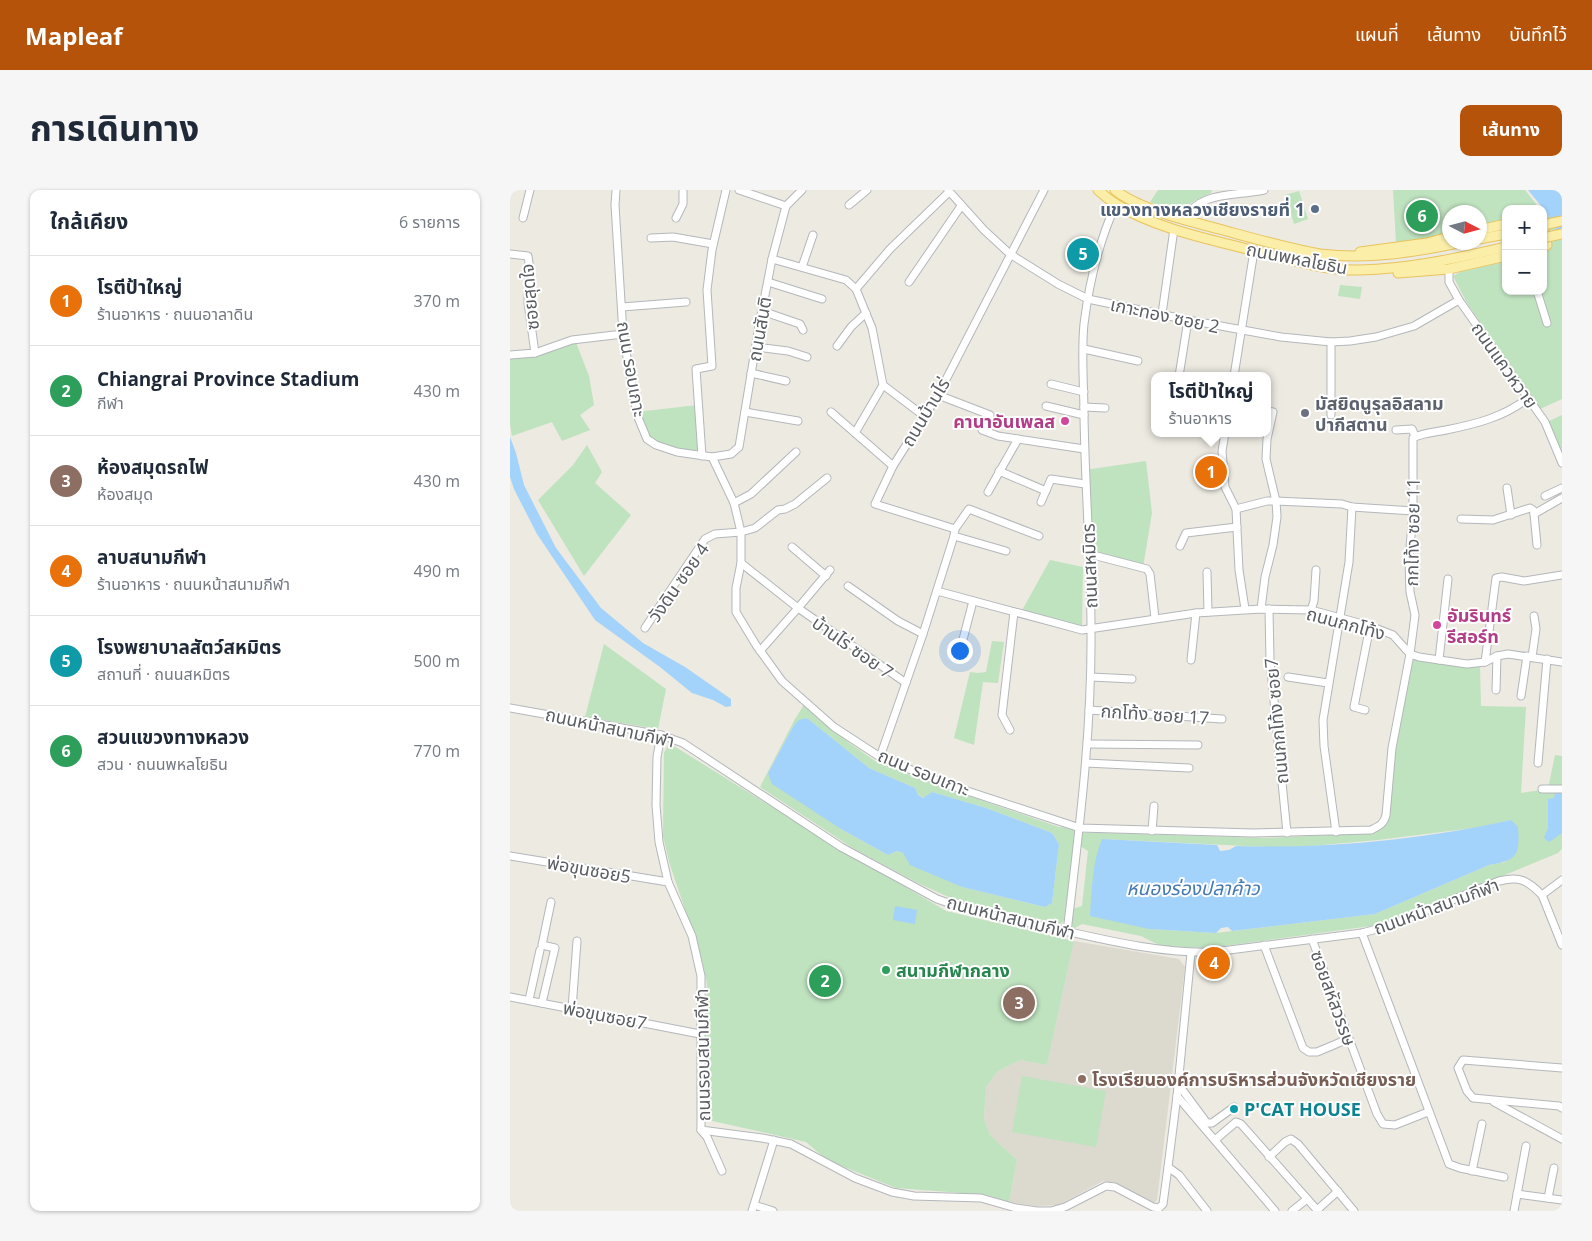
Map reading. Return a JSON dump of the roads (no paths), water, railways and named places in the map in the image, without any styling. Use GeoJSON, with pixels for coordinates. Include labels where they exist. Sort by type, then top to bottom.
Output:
{"type":"FeatureCollection","features":[{"type":"Feature","properties":{"kind":"main road","name":"ถนนพหลโยธิน"},"geometry":{"type":"LineString","coordinates":[[1098,190],[1116,204],[1174,229],[1327,268],[1360,270],[1406,267],[1440,262],[1502,248]]}},
{"type":"Feature","properties":{"kind":"main road","name":"ถนนพหลโยธิน"},"geometry":{"type":"LineString","coordinates":[[1117,192],[1151,209],[1183,220],[1302,251],[1348,256],[1410,253],[1442,246]]}},
{"type":"Feature","properties":{"kind":"main road"},"geometry":{"type":"LineString","coordinates":[[1116,204],[1117,192]]}},
{"type":"Feature","properties":{"kind":"main road"},"geometry":{"type":"LineString","coordinates":[[1547,226],[1562,221]]}},
{"type":"Feature","properties":{"kind":"main road"},"geometry":{"type":"LineString","coordinates":[[1487,228],[1502,225]]}},
{"type":"Feature","properties":{"kind":"main road"},"geometry":{"type":"LineString","coordinates":[[1547,237],[1562,234]]}},
{"type":"Feature","properties":{"kind":"main road"},"geometry":{"type":"LineString","coordinates":[[1487,238],[1502,235]]}},
{"type":"Feature","properties":{"kind":"main road"},"geometry":{"type":"LineString","coordinates":[[1348,256],[1362,251],[1442,239]]}},
{"type":"Feature","properties":{"kind":"main road"},"geometry":{"type":"LineString","coordinates":[[1360,270],[1406,273],[1449,269],[1502,257]]}},
{"type":"Feature","properties":{"kind":"street"},"geometry":{"type":"LineString","coordinates":[[523,218],[530,190]]}},
{"type":"Feature","properties":{"kind":"street","name":"ถนน รอบเกาะ"},"geometry":{"type":"LineString","coordinates":[[616,190],[623,334],[637,416],[647,439],[656,445],[677,452],[712,457],[734,502],[741,532],[741,563],[736,588],[736,612],[760,651],[782,680],[834,727],[880,757],[943,782],[1080,828],[1152,831],[1336,832]]}},
{"type":"Feature","properties":{"kind":"street"},"geometry":{"type":"LineString","coordinates":[[676,218],[684,204],[683,190]]}},
{"type":"Feature","properties":{"kind":"street"},"geometry":{"type":"LineString","coordinates":[[702,456],[696,368],[712,366],[707,290],[713,244],[726,190]]}},
{"type":"Feature","properties":{"kind":"street"},"geometry":{"type":"LineString","coordinates":[[739,190],[786,206],[802,190]]}},
{"type":"Feature","properties":{"kind":"street"},"geometry":{"type":"LineString","coordinates":[[849,205],[868,190]]}},
{"type":"Feature","properties":{"kind":"street","name":"ถนนบ้านไร่"},"geometry":{"type":"LineString","coordinates":[[954,532],[875,504],[893,466],[938,395],[1044,190]]}},
{"type":"Feature","properties":{"kind":"street"},"geometry":{"type":"LineString","coordinates":[[1183,220],[1191,207],[1212,196],[1222,193],[1264,190]]}},
{"type":"Feature","properties":{"kind":"street"},"geometry":{"type":"LineString","coordinates":[[856,289],[890,249],[948,191]]}},
{"type":"Feature","properties":{"kind":"street","name":"เกาะทอง ซอย 2"},"geometry":{"type":"LineString","coordinates":[[948,191],[1010,254],[1058,284],[1088,299],[1281,338],[1330,342],[1376,337],[1414,326],[1460,300]]}},
{"type":"Feature","properties":{"kind":"street","name":"ถนนสหมิตร"},"geometry":{"type":"LineString","coordinates":[[1067,932],[1088,744],[1091,677],[1089,554],[1084,448],[1084,326],[1088,299],[1103,237],[1116,204]]}},
{"type":"Feature","properties":{"kind":"street","name":"ถนนสันติ"},"geometry":{"type":"LineString","coordinates":[[712,457],[731,454],[739,447],[772,259],[786,206]]}},
{"type":"Feature","properties":{"kind":"street"},"geometry":{"type":"LineString","coordinates":[[909,282],[961,206]]}},
{"type":"Feature","properties":{"kind":"street"},"geometry":{"type":"LineString","coordinates":[[1162,314],[1174,229]]}},
{"type":"Feature","properties":{"kind":"street"},"geometry":{"type":"LineString","coordinates":[[802,267],[813,235]]}},
{"type":"Feature","properties":{"kind":"street"},"geometry":{"type":"LineString","coordinates":[[651,238],[673,237],[713,244]]}},
{"type":"Feature","properties":{"kind":"street"},"geometry":{"type":"LineString","coordinates":[[1235,372],[1242,331],[1247,284],[1254,250]]}},
{"type":"Feature","properties":{"kind":"street","name":"ซอยสุดใจ"},"geometry":{"type":"LineString","coordinates":[[510,254],[528,256],[528,304],[535,353]]}},
{"type":"Feature","properties":{"kind":"street"},"geometry":{"type":"LineString","coordinates":[[772,259],[846,280],[856,289],[872,328],[883,385],[855,433]]}},
{"type":"Feature","properties":{"kind":"street","name":"ถนนแควหวาย"},"geometry":{"type":"LineString","coordinates":[[1449,269],[1449,282],[1545,422],[1562,463]]}},
{"type":"Feature","properties":{"kind":"street"},"geometry":{"type":"LineString","coordinates":[[768,282],[822,299]]}},
{"type":"Feature","properties":{"kind":"street"},"geometry":{"type":"LineString","coordinates":[[1538,295],[1547,323]]}},
{"type":"Feature","properties":{"kind":"street"},"geometry":{"type":"LineString","coordinates":[[622,307],[686,302]]}},
{"type":"Feature","properties":{"kind":"street"},"geometry":{"type":"LineString","coordinates":[[762,311],[800,324],[803,330]]}},
{"type":"Feature","properties":{"kind":"street"},"geometry":{"type":"LineString","coordinates":[[837,346],[866,313]]}},
{"type":"Feature","properties":{"kind":"street"},"geometry":{"type":"LineString","coordinates":[[1180,372],[1188,320]]}},
{"type":"Feature","properties":{"kind":"street"},"geometry":{"type":"LineString","coordinates":[[510,355],[535,353],[572,340],[623,334]]}},
{"type":"Feature","properties":{"kind":"street"},"geometry":{"type":"LineString","coordinates":[[1330,342],[1331,415]]}},
{"type":"Feature","properties":{"kind":"street"},"geometry":{"type":"LineString","coordinates":[[756,347],[788,351],[807,356]]}},
{"type":"Feature","properties":{"kind":"street"},"geometry":{"type":"LineString","coordinates":[[1084,350],[1138,361]]}},
{"type":"Feature","properties":{"kind":"street"},"geometry":{"type":"LineString","coordinates":[[752,373],[786,381]]}},
{"type":"Feature","properties":{"kind":"street"},"geometry":{"type":"LineString","coordinates":[[1051,384],[1084,392]]}},
{"type":"Feature","properties":{"kind":"street"},"geometry":{"type":"LineString","coordinates":[[883,385],[924,416]]}},
{"type":"Feature","properties":{"kind":"street"},"geometry":{"type":"LineString","coordinates":[[938,395],[990,415],[982,430],[998,436],[1084,448]]}},
{"type":"Feature","properties":{"kind":"street"},"geometry":{"type":"LineString","coordinates":[[1396,430],[1412,429],[1414,438],[1471,425],[1498,417],[1528,398]]}},
{"type":"Feature","properties":{"kind":"street"},"geometry":{"type":"LineString","coordinates":[[1046,406],[1084,411],[1105,408]]}},
{"type":"Feature","properties":{"kind":"street"},"geometry":{"type":"LineString","coordinates":[[745,412],[798,421]]}},
{"type":"Feature","properties":{"kind":"street"},"geometry":{"type":"LineString","coordinates":[[831,412],[893,466]]}},
{"type":"Feature","properties":{"kind":"street"},"geometry":{"type":"LineString","coordinates":[[1224,437],[1222,451],[1225,487],[1236,509],[1239,570],[1245,609]]}},
{"type":"Feature","properties":{"kind":"street","name":"ถนนกกโท้ง ซอย7"},"geometry":{"type":"LineString","coordinates":[[1267,437],[1266,459],[1276,501],[1277,517],[1273,545],[1265,577],[1265,609],[1287,833]]}},
{"type":"Feature","properties":{"kind":"street","name":"กกโท้ง ซอย 11"},"geometry":{"type":"LineString","coordinates":[[1336,832],[1371,830],[1380,826],[1384,820],[1392,748],[1410,654],[1415,615],[1410,592],[1409,560],[1413,511],[1414,438]]}},
{"type":"Feature","properties":{"kind":"street"},"geometry":{"type":"LineString","coordinates":[[988,492],[1018,439]]}},
{"type":"Feature","properties":{"kind":"street"},"geometry":{"type":"LineString","coordinates":[[734,502],[751,494],[796,452]]}},
{"type":"Feature","properties":{"kind":"street"},"geometry":{"type":"LineString","coordinates":[[999,471],[1046,491]]}},
{"type":"Feature","properties":{"kind":"street"},"geometry":{"type":"LineString","coordinates":[[741,532],[755,528],[778,510],[795,504],[827,478]]}},
{"type":"Feature","properties":{"kind":"street"},"geometry":{"type":"LineString","coordinates":[[1041,502],[1051,479],[1085,484]]}},
{"type":"Feature","properties":{"kind":"street"},"geometry":{"type":"LineString","coordinates":[[1507,488],[1511,515]]}},
{"type":"Feature","properties":{"kind":"street"},"geometry":{"type":"LineString","coordinates":[[1545,496],[1562,488]]}},
{"type":"Feature","properties":{"kind":"street"},"geometry":{"type":"LineString","coordinates":[[1534,514],[1562,498]]}},
{"type":"Feature","properties":{"kind":"street"},"geometry":{"type":"LineString","coordinates":[[1236,509],[1267,501],[1276,501],[1342,504],[1352,507],[1413,511]]}},
{"type":"Feature","properties":{"kind":"street"},"geometry":{"type":"LineString","coordinates":[[1336,832],[1323,720],[1349,562],[1352,507]]}},
{"type":"Feature","properties":{"kind":"street"},"geometry":{"type":"LineString","coordinates":[[1461,519],[1493,520],[1530,508],[1534,514],[1537,545]]}},
{"type":"Feature","properties":{"kind":"street"},"geometry":{"type":"LineString","coordinates":[[880,757],[923,634],[954,532],[969,509],[1039,536]]}},
{"type":"Feature","properties":{"kind":"street"},"geometry":{"type":"LineString","coordinates":[[1180,546],[1186,533],[1237,527]]}},
{"type":"Feature","properties":{"kind":"street","name":"วังดิน ซอย 4"},"geometry":{"type":"LineString","coordinates":[[645,628],[705,539],[715,534],[741,532]]}},
{"type":"Feature","properties":{"kind":"street"},"geometry":{"type":"LineString","coordinates":[[954,532],[1006,552]]}},
{"type":"Feature","properties":{"kind":"street"},"geometry":{"type":"LineString","coordinates":[[741,563],[798,608],[828,573],[792,547]]}},
{"type":"Feature","properties":{"kind":"street"},"geometry":{"type":"LineString","coordinates":[[1089,554],[1147,569],[1150,574],[1155,618]]}},
{"type":"Feature","properties":{"kind":"street"},"geometry":{"type":"LineString","coordinates":[[1311,610],[1314,601],[1316,570]]}},
{"type":"Feature","properties":{"kind":"street"},"geometry":{"type":"LineString","coordinates":[[1207,572],[1208,612]]}},
{"type":"Feature","properties":{"kind":"street"},"geometry":{"type":"LineString","coordinates":[[1485,662],[1496,578],[1502,577],[1524,581],[1562,575]]}},
{"type":"Feature","properties":{"kind":"street"},"geometry":{"type":"LineString","coordinates":[[1439,660],[1448,579]]}},
{"type":"Feature","properties":{"kind":"street"},"geometry":{"type":"LineString","coordinates":[[848,586],[898,621],[923,634]]}},
{"type":"Feature","properties":{"kind":"street"},"geometry":{"type":"LineString","coordinates":[[937,591],[1082,630],[1091,630]]}},
{"type":"Feature","properties":{"kind":"street"},"geometry":{"type":"LineString","coordinates":[[962,648],[973,601]]}},
{"type":"Feature","properties":{"kind":"street","name":"บ้านไร่ ซอย 7"},"geometry":{"type":"LineString","coordinates":[[760,651],[798,608],[906,683]]}},
{"type":"Feature","properties":{"kind":"street","name":"ถนนกกโท้ง"},"geometry":{"type":"LineString","coordinates":[[1091,630],[1196,612],[1245,609],[1311,610],[1370,626],[1393,635],[1410,654]]}},
{"type":"Feature","properties":{"kind":"street"},"geometry":{"type":"LineString","coordinates":[[1010,730],[1002,715],[1014,612]]}},
{"type":"Feature","properties":{"kind":"street"},"geometry":{"type":"LineString","coordinates":[[1192,660],[1196,612]]}},
{"type":"Feature","properties":{"kind":"street"},"geometry":{"type":"LineString","coordinates":[[1521,696],[1536,629],[1534,616]]}},
{"type":"Feature","properties":{"kind":"street"},"geometry":{"type":"LineString","coordinates":[[1365,710],[1354,707],[1370,626]]}},
{"type":"Feature","properties":{"kind":"street"},"geometry":{"type":"LineString","coordinates":[[1410,654],[1467,664],[1485,662],[1497,656],[1508,654],[1562,662]]}},
{"type":"Feature","properties":{"kind":"street"},"geometry":{"type":"LineString","coordinates":[[1496,690],[1497,656]]}},
{"type":"Feature","properties":{"kind":"street"},"geometry":{"type":"LineString","coordinates":[[1538,763],[1547,659]]}},
{"type":"Feature","properties":{"kind":"street"},"geometry":{"type":"LineString","coordinates":[[1091,677],[1132,679]]}},
{"type":"Feature","properties":{"kind":"street"},"geometry":{"type":"LineString","coordinates":[[1288,677],[1328,684]]}},
{"type":"Feature","properties":{"kind":"street","name":"ถนนหน้าสนามกีฬา"},"geometry":{"type":"LineString","coordinates":[[510,708],[661,735],[684,743],[841,847],[937,898],[972,911],[1067,932],[1163,950],[1191,953],[1214,952],[1264,944],[1362,933],[1388,926],[1499,881],[1514,878],[1529,882],[1542,895]]}},
{"type":"Feature","properties":{"kind":"street","name":"กกโท้ง ซอย 17"},"geometry":{"type":"LineString","coordinates":[[1089,710],[1222,719]]}},
{"type":"Feature","properties":{"kind":"street","name":"ถนนรอบสนามกีฬา"},"geometry":{"type":"LineString","coordinates":[[661,735],[657,757],[656,805],[659,842],[668,882],[692,936],[701,976],[701,1130],[791,1144],[855,1178],[892,1192],[914,1196],[981,1198],[1016,1208],[1037,1211],[1065,1207],[1106,1186],[1116,1188],[1160,1210],[1163,1204],[1177,1096],[1191,953]]}},
{"type":"Feature","properties":{"kind":"street"},"geometry":{"type":"LineString","coordinates":[[1088,744],[1198,745]]}},
{"type":"Feature","properties":{"kind":"street"},"geometry":{"type":"LineString","coordinates":[[1086,763],[1189,768]]}},
{"type":"Feature","properties":{"kind":"street"},"geometry":{"type":"LineString","coordinates":[[1542,789],[1562,789]]}},
{"type":"Feature","properties":{"kind":"street"},"geometry":{"type":"LineString","coordinates":[[1152,831],[1154,806]]}},
{"type":"Feature","properties":{"kind":"street","name":"พ่อขุนซอย5"},"geometry":{"type":"LineString","coordinates":[[510,856],[668,882]]}},
{"type":"Feature","properties":{"kind":"street"},"geometry":{"type":"LineString","coordinates":[[1562,880],[1542,895],[1562,946]]}},
{"type":"Feature","properties":{"kind":"street"},"geometry":{"type":"LineString","coordinates":[[542,1003],[555,948],[542,945],[551,902]]}},
{"type":"Feature","properties":{"kind":"street"},"geometry":{"type":"LineString","coordinates":[[1362,933],[1449,1164],[1454,1167],[1504,1177]]}},
{"type":"Feature","properties":{"kind":"street","name":"ซอยสหัสวรรษ"},"geometry":{"type":"LineString","coordinates":[[1312,939],[1377,1114],[1383,1124],[1395,1125],[1428,1112]]}},
{"type":"Feature","properties":{"kind":"street"},"geometry":{"type":"LineString","coordinates":[[572,1009],[577,941]]}},
{"type":"Feature","properties":{"kind":"street"},"geometry":{"type":"LineString","coordinates":[[1264,944],[1302,1048],[1308,1052],[1318,1052],[1348,1038]]}},
{"type":"Feature","properties":{"kind":"street"},"geometry":{"type":"LineString","coordinates":[[529,1000],[540,950]]}},
{"type":"Feature","properties":{"kind":"street","name":"พ่อขุนซอย7"},"geometry":{"type":"LineString","coordinates":[[510,997],[700,1034]]}},
{"type":"Feature","properties":{"kind":"street"},"geometry":{"type":"LineString","coordinates":[[1562,1068],[1463,1060],[1458,1068],[1467,1091],[1473,1098],[1558,1106],[1562,1108]]}},
{"type":"Feature","properties":{"kind":"street"},"geometry":{"type":"LineString","coordinates":[[1178,1084],[1207,1124],[1212,1123],[1234,1107]]}},
{"type":"Feature","properties":{"kind":"street"},"geometry":{"type":"LineString","coordinates":[[1177,1096],[1275,1211]]}},
{"type":"Feature","properties":{"kind":"street"},"geometry":{"type":"LineString","coordinates":[[1490,1100],[1562,1139]]}},
{"type":"Feature","properties":{"kind":"street"},"geometry":{"type":"LineString","coordinates":[[1215,1140],[1236,1122],[1241,1124],[1317,1210],[1338,1190]]}},
{"type":"Feature","properties":{"kind":"street"},"geometry":{"type":"LineString","coordinates":[[1472,1171],[1482,1124]]}},
{"type":"Feature","properties":{"kind":"street"},"geometry":{"type":"LineString","coordinates":[[701,1130],[707,1137],[722,1171]]}},
{"type":"Feature","properties":{"kind":"street"},"geometry":{"type":"LineString","coordinates":[[1269,1157],[1291,1139],[1298,1144],[1354,1211]]}},
{"type":"Feature","properties":{"kind":"street"},"geometry":{"type":"LineString","coordinates":[[773,1211],[753,1208],[774,1140]]}},
{"type":"Feature","properties":{"kind":"street"},"geometry":{"type":"LineString","coordinates":[[1514,1211],[1526,1146]]}},
{"type":"Feature","properties":{"kind":"street"},"geometry":{"type":"LineString","coordinates":[[1168,1167],[1179,1175],[1207,1211]]}},
{"type":"Feature","properties":{"kind":"street"},"geometry":{"type":"LineString","coordinates":[[1548,1198],[1554,1168]]}},
{"type":"Feature","properties":{"kind":"street"},"geometry":{"type":"LineString","coordinates":[[1517,1194],[1562,1200]]}},
{"type":"Feature","properties":{"kind":"street"},"geometry":{"type":"LineString","coordinates":[[1292,1211],[1307,1198]]}},
{"type":"Feature","properties":{"kind":"water"},"geometry":{"type":"Polygon","coordinates":[[[1528,190],[1562,190],[1562,240],[1547,214],[1547,205],[1540,205],[1528,190]]]}},
{"type":"Feature","properties":{"kind":"water"},"geometry":{"type":"Polygon","coordinates":[[[510,437],[524,485],[556,548],[601,608],[643,643],[685,667],[731,699],[731,706],[726,707],[713,700],[692,693],[660,667],[595,620],[537,534],[514,489],[510,477],[510,437]]]}},
{"type":"Feature","properties":{"kind":"water"},"geometry":{"type":"Polygon","coordinates":[[[807,718],[869,768],[915,788],[918,795],[923,798],[932,792],[986,808],[1052,833],[1059,844],[1052,903],[1045,907],[962,887],[910,865],[903,853],[897,851],[888,855],[841,829],[772,784],[768,773],[794,725],[799,720],[807,718]]]}},
{"type":"Feature","properties":{"kind":"water"},"geometry":{"type":"Polygon","coordinates":[[[1562,792],[1562,833],[1549,842],[1544,838],[1548,828],[1548,799],[1554,798],[1555,793],[1562,792]]]}},
{"type":"Feature","properties":{"kind":"water","name":"หนองร่องปลาค้าว"},"geometry":{"type":"Polygon","coordinates":[[[1511,820],[1518,827],[1518,844],[1515,855],[1511,858],[1489,865],[1375,914],[1232,931],[1228,927],[1221,928],[1216,933],[1149,929],[1090,916],[1094,867],[1102,839],[1217,845],[1220,851],[1229,850],[1236,846],[1305,846],[1374,842],[1443,833],[1511,820]]]}},
{"type":"Feature","properties":{"kind":"water"},"geometry":{"type":"Polygon","coordinates":[[[895,906],[917,910],[915,924],[893,920],[895,906]]]}},
{"type":"Feature","properties":{"kind":"place","name":"แขวงทางหลวงเชียงรายที่ 1"},"geometry":{"type":"Point","coordinates":[1315,209]}},
{"type":"Feature","properties":{"kind":"place","name":"สวนแขวงทางหลวง"},"geometry":{"type":"Point","coordinates":[1422,216]}},
{"type":"Feature","properties":{"kind":"place","name":"โรงพยาบาลสัตว์สหมิตร"},"geometry":{"type":"Point","coordinates":[1083,254]}},
{"type":"Feature","properties":{"kind":"place","name":"มัสยิดนูรุลอิสลาม ปากีสตาน"},"geometry":{"type":"Point","coordinates":[1305,413]}},
{"type":"Feature","properties":{"kind":"place","name":"คานาอันเพลส"},"geometry":{"type":"Point","coordinates":[1065,421]}},
{"type":"Feature","properties":{"kind":"place","name":"โรตีป้าใหญ่"},"geometry":{"type":"Point","coordinates":[1211,472]}},
{"type":"Feature","properties":{"kind":"place","name":"อัมรินทร์ รีสอร์ท"},"geometry":{"type":"Point","coordinates":[1437,625]}},
{"type":"Feature","properties":{"kind":"place","name":"ลาบสนามกีฬา"},"geometry":{"type":"Point","coordinates":[1214,963]}},
{"type":"Feature","properties":{"kind":"place","name":"สนามกีฬากลาง"},"geometry":{"type":"Point","coordinates":[886,970]}},
{"type":"Feature","properties":{"kind":"place","name":"Chiangrai Province Stadium"},"geometry":{"type":"Point","coordinates":[825,981]}},
{"type":"Feature","properties":{"kind":"place","name":"ห้องสมุดรถไฟ"},"geometry":{"type":"Point","coordinates":[1019,1003]}},
{"type":"Feature","properties":{"kind":"place","name":"โรงเรียนองค์การบริหารส่วนจังหวัดเชียงราย"},"geometry":{"type":"Point","coordinates":[1082,1079]}},
{"type":"Feature","properties":{"kind":"place","name":"P'CAT HOUSE"},"geometry":{"type":"Point","coordinates":[1234,1109]}}]}
